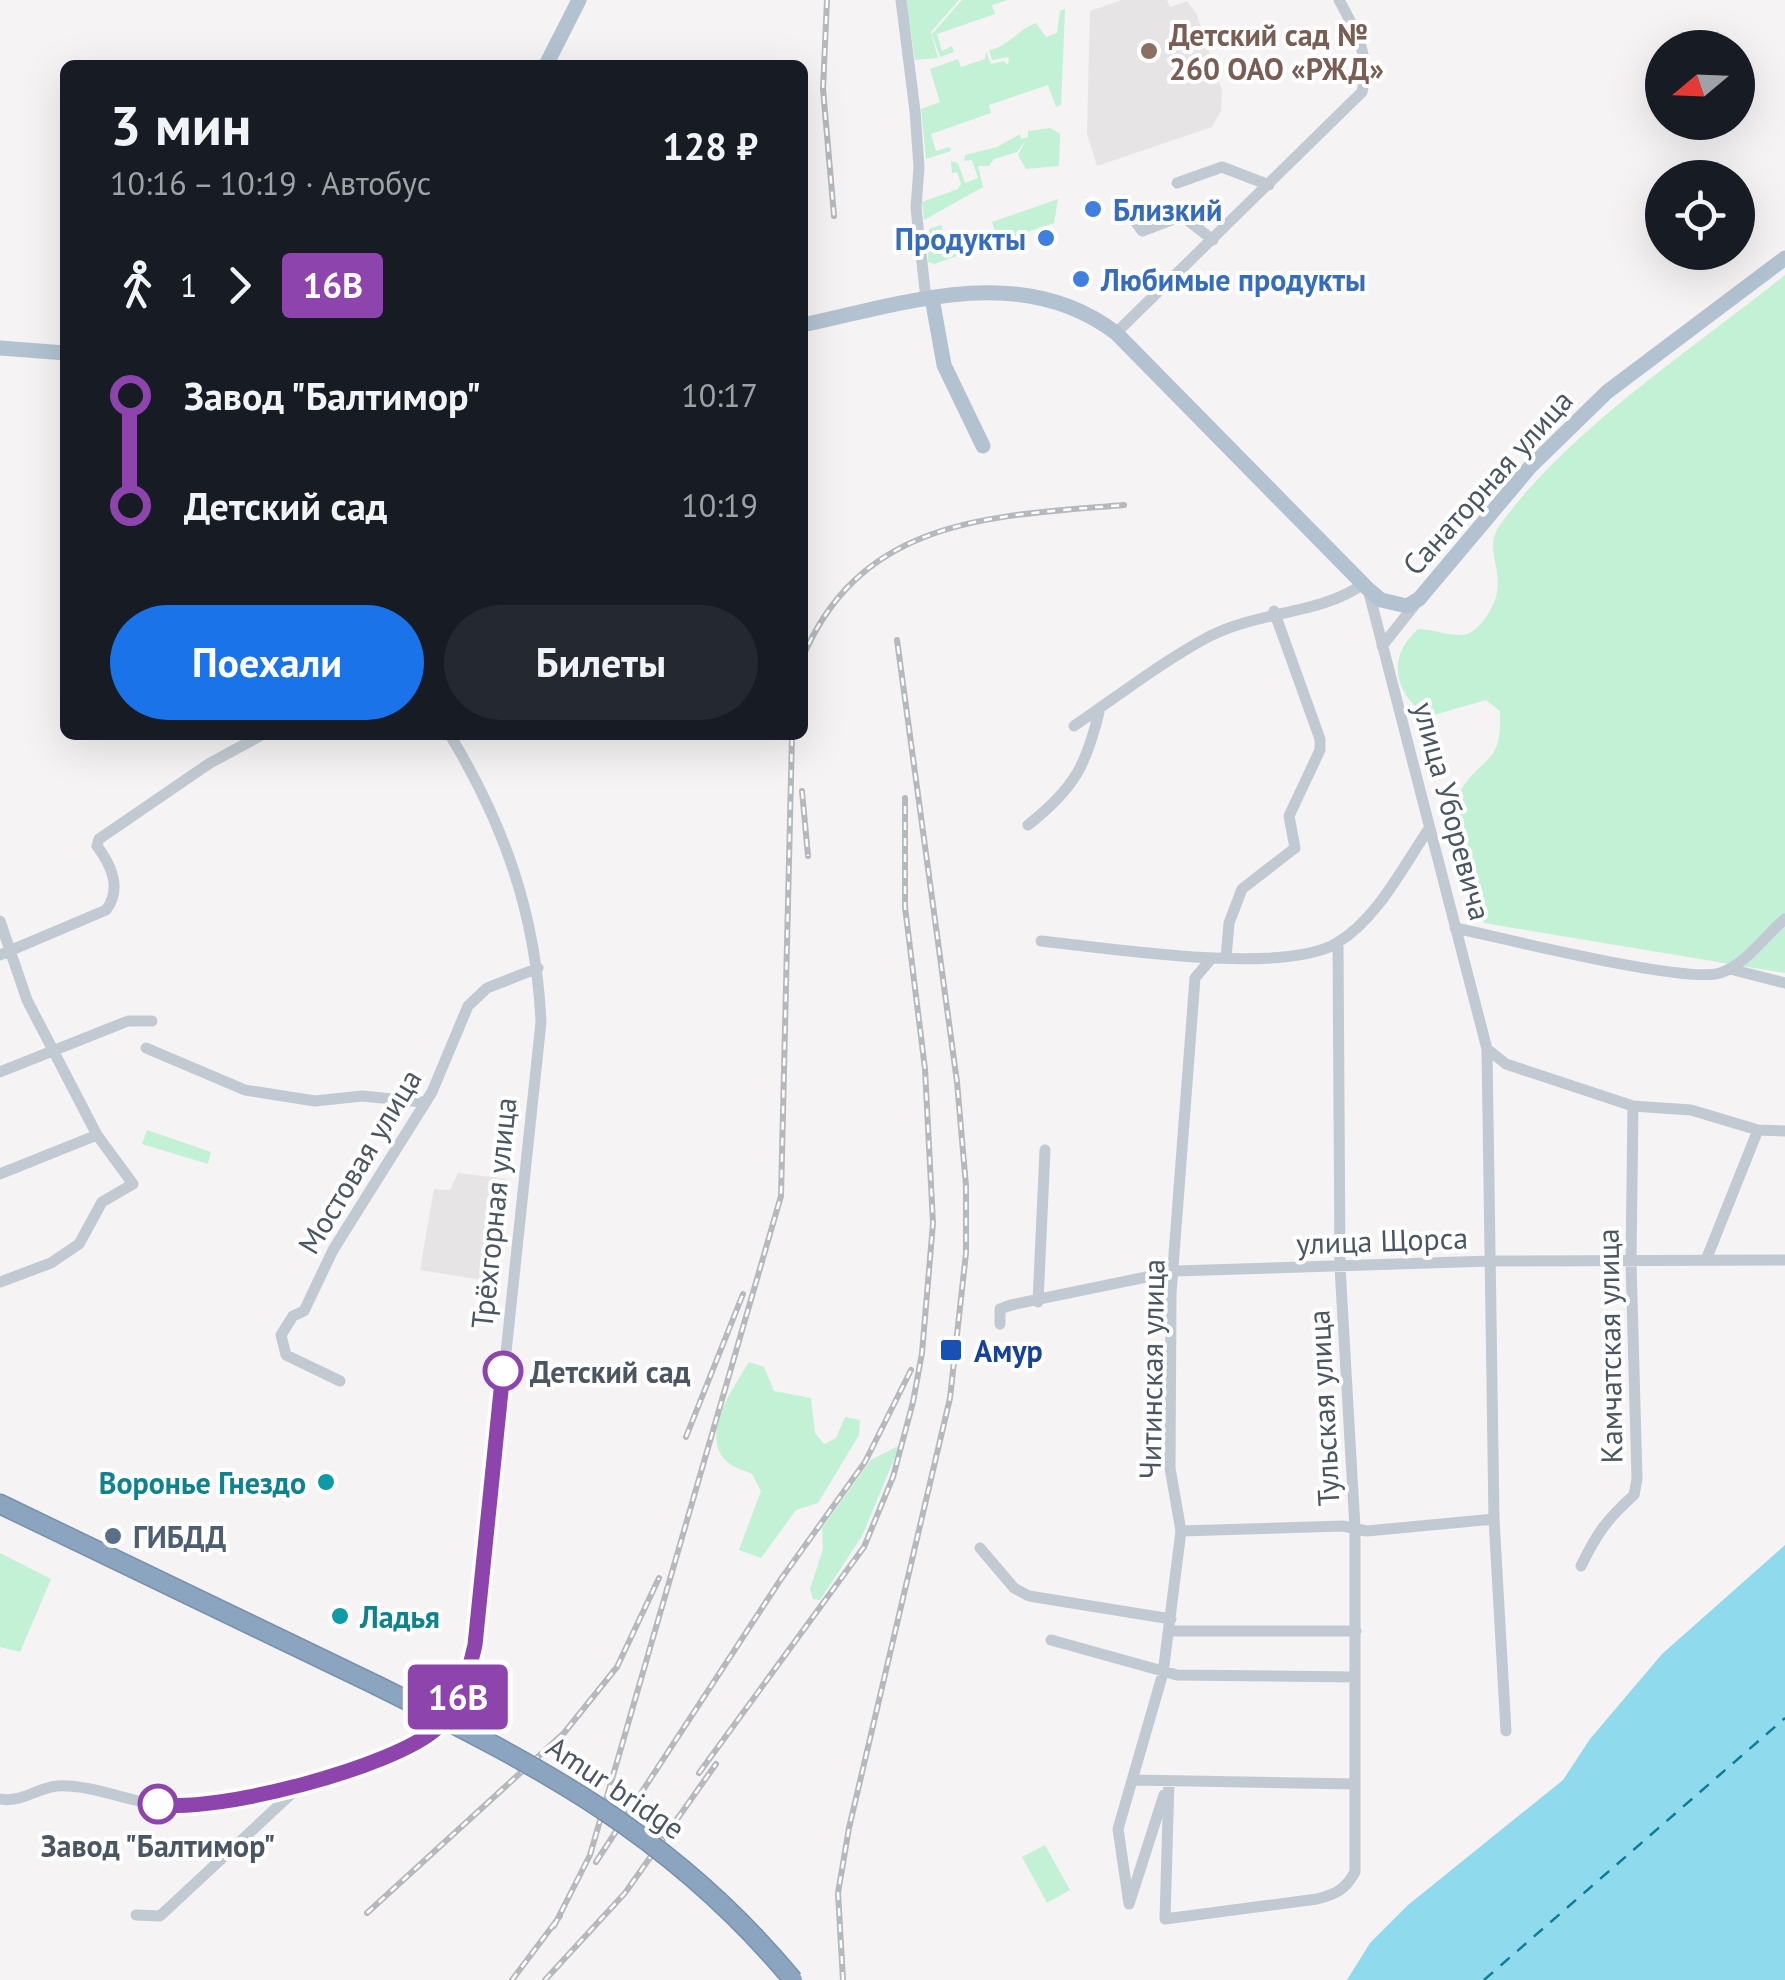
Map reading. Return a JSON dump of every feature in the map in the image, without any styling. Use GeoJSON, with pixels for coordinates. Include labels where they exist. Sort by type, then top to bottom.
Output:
{"type":"FeatureCollection","features":[{"type":"Feature","properties":{"kind":"highway","name":"Amur bridge"},"geometry":{"type":"LineString","coordinates":[[0,1504],[518,1756],[629,1825],[721,1901],[793,1980]]}},
{"type":"Feature","properties":{"kind":"main road"},"geometry":{"type":"LineString","coordinates":[[548,60],[578,0]]}},
{"type":"Feature","properties":{"kind":"main road","name":"Санаторная улица"},"geometry":{"type":"LineString","coordinates":[[1366,587],[1394,606],[1419,599],[1530,467],[1607,392],[1785,258]]}},
{"type":"Feature","properties":{"kind":"main road"},"geometry":{"type":"LineString","coordinates":[[808,324],[974,290],[1042,296],[1080,308],[1116,333],[1366,587]]}},
{"type":"Feature","properties":{"kind":"main road"},"geometry":{"type":"LineString","coordinates":[[929,298],[944,365],[982,446]]}},
{"type":"Feature","properties":{"kind":"main road"},"geometry":{"type":"LineString","coordinates":[[0,348],[60,353]]}},
{"type":"Feature","properties":{"kind":"street"},"geometry":{"type":"LineString","coordinates":[[901,0],[920,168],[916,208],[929,298]]}},
{"type":"Feature","properties":{"kind":"street"},"geometry":{"type":"LineString","coordinates":[[1116,333],[1362,92],[1367,76],[1364,54],[1340,0]]}},
{"type":"Feature","properties":{"kind":"street"},"geometry":{"type":"LineString","coordinates":[[1176,183],[1222,166],[1269,185]]}},
{"type":"Feature","properties":{"kind":"street"},"geometry":{"type":"LineString","coordinates":[[1130,212],[1142,230],[1182,216],[1213,240]]}},
{"type":"Feature","properties":{"kind":"street"},"geometry":{"type":"LineString","coordinates":[[1074,726],[1211,636],[1274,612],[1340,600],[1366,587]]}},
{"type":"Feature","properties":{"kind":"street","name":"улица Уборевича"},"geometry":{"type":"LineString","coordinates":[[1366,587],[1487,1049],[1494,1519],[1506,1732]]}},
{"type":"Feature","properties":{"kind":"street"},"geometry":{"type":"LineString","coordinates":[[1382,646],[1419,599]]}},
{"type":"Feature","properties":{"kind":"street"},"geometry":{"type":"LineString","coordinates":[[1226,958],[1230,923],[1242,889],[1295,848],[1289,816],[1320,750],[1274,612]]}},
{"type":"Feature","properties":{"kind":"street"},"geometry":{"type":"LineString","coordinates":[[1028,825],[1066,790],[1088,761],[1100,708]]}},
{"type":"Feature","properties":{"kind":"street"},"geometry":{"type":"LineString","coordinates":[[5,954],[106,910],[114,901],[113,873],[98,846],[108,830],[254,740]]}},
{"type":"Feature","properties":{"kind":"street","name":"Трёхгорная улица"},"geometry":{"type":"LineString","coordinates":[[0,1799],[11,1801],[57,1786],[183,1806],[304,1782],[396,1755],[421,1740],[439,1726],[467,1680],[475,1645],[541,1022],[538,968],[502,835],[488,798],[453,740]]}},
{"type":"Feature","properties":{"kind":"street"},"geometry":{"type":"LineString","coordinates":[[1041,941],[1211,960],[1297,956],[1338,942],[1380,900],[1428,830]]}},
{"type":"Feature","properties":{"kind":"street"},"geometry":{"type":"LineString","coordinates":[[1455,928],[1588,957],[1707,975],[1730,969],[1785,918]]}},
{"type":"Feature","properties":{"kind":"street"},"geometry":{"type":"LineString","coordinates":[[0,922],[5,954],[52,1050],[98,1135],[134,1184],[102,1202],[79,1244],[50,1263],[0,1282]]}},
{"type":"Feature","properties":{"kind":"street","name":"Тульская улица"},"geometry":{"type":"LineString","coordinates":[[1169,1780],[1166,1919],[1316,1899],[1338,1893],[1355,1872],[1355,1528],[1340,1267],[1338,942]]}},
{"type":"Feature","properties":{"kind":"street","name":"Читинская улица"},"geometry":{"type":"LineString","coordinates":[[1169,1780],[1129,1904],[1118,1829],[1163,1673],[1181,1531],[1170,1468],[1171,1294],[1196,978],[1211,960]]}},
{"type":"Feature","properties":{"kind":"street","name":"Мостовая улица"},"geometry":{"type":"LineString","coordinates":[[340,1381],[286,1355],[281,1335],[293,1316],[304,1311],[333,1250],[422,1102],[432,1092],[468,1006],[487,988],[538,968]]}},
{"type":"Feature","properties":{"kind":"street"},"geometry":{"type":"LineString","coordinates":[[1730,969],[1785,983]]}},
{"type":"Feature","properties":{"kind":"street"},"geometry":{"type":"LineString","coordinates":[[0,1072],[128,1021],[152,1021]]}},
{"type":"Feature","properties":{"kind":"street"},"geometry":{"type":"LineString","coordinates":[[146,1048],[245,1090],[315,1101],[362,1096],[422,1102]]}},
{"type":"Feature","properties":{"kind":"street"},"geometry":{"type":"LineString","coordinates":[[1487,1049],[1506,1064],[1633,1106],[1691,1110],[1758,1130],[1785,1131]]}},
{"type":"Feature","properties":{"kind":"street","name":"Камчатская улица"},"geometry":{"type":"LineString","coordinates":[[1581,1566],[1615,1508],[1634,1495],[1637,1479],[1630,1261],[1633,1106]]}},
{"type":"Feature","properties":{"kind":"street"},"geometry":{"type":"LineString","coordinates":[[1706,1260],[1758,1130]]}},
{"type":"Feature","properties":{"kind":"street"},"geometry":{"type":"LineString","coordinates":[[0,1174],[98,1135]]}},
{"type":"Feature","properties":{"kind":"street"},"geometry":{"type":"LineString","coordinates":[[1038,1302],[1045,1150]]}},
{"type":"Feature","properties":{"kind":"street","name":"улица Щорса"},"geometry":{"type":"LineString","coordinates":[[1000,1324],[1000,1309],[1175,1271],[1492,1261],[1785,1260]]}},
{"type":"Feature","properties":{"kind":"street"},"geometry":{"type":"LineString","coordinates":[[1181,1531],[1355,1528],[1494,1519]]}},
{"type":"Feature","properties":{"kind":"street"},"geometry":{"type":"LineString","coordinates":[[980,1548],[1014,1588],[1029,1596],[1170,1625],[1356,1631]]}},
{"type":"Feature","properties":{"kind":"street"},"geometry":{"type":"LineString","coordinates":[[1051,1640],[1163,1673],[1356,1677]]}},
{"type":"Feature","properties":{"kind":"street"},"geometry":{"type":"LineString","coordinates":[[1134,1780],[1355,1784]]}},
{"type":"Feature","properties":{"kind":"street"},"geometry":{"type":"LineString","coordinates":[[136,1916],[160,1916],[304,1782]]}},
{"type":"Feature","properties":{"kind":"shaded area","name":"Детский сад № 260 ОАО «РЖД»"},"geometry":{"type":"Polygon","coordinates":[[[1122,0],[1167,0],[1170,7],[1187,1],[1196,13],[1222,90],[1221,111],[1212,127],[1097,166],[1087,133],[1090,11],[1122,0]]]}},
{"type":"Feature","properties":{"kind":"shaded area"},"geometry":{"type":"Polygon","coordinates":[[[458,1173],[507,1179],[494,1282],[420,1270],[434,1189],[450,1190],[458,1173]]]}},
{"type":"Feature","properties":{"kind":"green space"},"geometry":{"type":"Polygon","coordinates":[[[906,0],[959,0],[931,32],[938,58],[915,60],[906,0]]]}},
{"type":"Feature","properties":{"kind":"green space"},"geometry":{"type":"Polygon","coordinates":[[[962,0],[1008,0],[992,5],[995,14],[937,34],[942,51],[952,46],[954,52],[940,57],[932,34],[962,0]]]}},
{"type":"Feature","properties":{"kind":"green space"},"geometry":{"type":"Polygon","coordinates":[[[1065,9],[1061,105],[1056,107],[1048,85],[989,105],[991,113],[931,134],[936,151],[950,147],[951,151],[926,159],[921,109],[940,102],[930,69],[958,59],[961,67],[985,59],[986,51],[991,64],[1004,61],[1008,65],[1009,57],[992,60],[989,50],[1002,46],[1036,23],[1046,37],[1057,33],[1060,11],[1065,9]]]}},
{"type":"Feature","properties":{"kind":"green space"},"geometry":{"type":"Polygon","coordinates":[[[1050,128],[1060,134],[1059,166],[1026,169],[1018,155],[1026,140],[1017,152],[994,159],[989,166],[978,166],[983,187],[924,220],[922,202],[958,189],[961,184],[957,172],[952,173],[951,161],[958,163],[965,183],[978,178],[972,160],[964,161],[965,155],[997,147],[1020,134],[1021,139],[1028,137],[1028,131],[1050,128]]]}},
{"type":"Feature","properties":{"kind":"green space"},"geometry":{"type":"Polygon","coordinates":[[[1058,199],[1054,223],[934,264],[928,262],[929,229],[941,225],[943,230],[930,233],[938,251],[995,231],[992,222],[1058,199]]]}},
{"type":"Feature","properties":{"kind":"green space"},"geometry":{"type":"Polygon","coordinates":[[[1785,275],[1785,973],[1484,923],[1460,877],[1452,822],[1461,790],[1498,742],[1500,711],[1486,700],[1427,717],[1401,686],[1401,651],[1418,629],[1463,635],[1479,626],[1497,589],[1495,536],[1528,490],[1634,392],[1785,275]]]}},
{"type":"Feature","properties":{"kind":"green space"},"geometry":{"type":"Polygon","coordinates":[[[147,1130],[211,1152],[208,1164],[142,1144],[147,1130]]]}},
{"type":"Feature","properties":{"kind":"green space"},"geometry":{"type":"Polygon","coordinates":[[[749,1362],[764,1367],[774,1391],[811,1398],[815,1433],[824,1444],[836,1438],[845,1417],[860,1420],[859,1435],[818,1503],[796,1510],[761,1558],[739,1550],[761,1491],[752,1474],[732,1466],[720,1453],[717,1441],[721,1413],[749,1362]]]}},
{"type":"Feature","properties":{"kind":"green space"},"geometry":{"type":"Polygon","coordinates":[[[900,1445],[862,1536],[820,1600],[813,1599],[810,1589],[823,1549],[822,1528],[871,1460],[900,1445]]]}},
{"type":"Feature","properties":{"kind":"green space"},"geometry":{"type":"Polygon","coordinates":[[[0,1553],[51,1579],[20,1652],[0,1647],[0,1553]]]}},
{"type":"Feature","properties":{"kind":"green space"},"geometry":{"type":"Polygon","coordinates":[[[1045,1845],[1070,1890],[1047,1903],[1022,1857],[1045,1845]]]}},
{"type":"Feature","properties":{"kind":"water"},"geometry":{"type":"Polygon","coordinates":[[[1785,1545],[1785,1980],[1347,1980],[1370,1943],[1408,1905],[1563,1780],[1590,1739],[1662,1654],[1785,1545]]]}},
{"type":"Feature","properties":{"kind":"ferry route"},"geometry":{"type":"LineString","coordinates":[[1484,1980],[1785,1718]]}},
{"type":"Feature","properties":{"kind":"railway"},"geometry":{"type":"LineString","coordinates":[[827,0],[823,89],[834,216]]}},
{"type":"Feature","properties":{"kind":"railway"},"geometry":{"type":"LineString","coordinates":[[808,648],[827,612],[859,577],[895,551],[936,533],[980,521],[1124,505]]}},
{"type":"Feature","properties":{"kind":"railway"},"geometry":{"type":"LineString","coordinates":[[843,1980],[838,1893],[849,1828],[950,1398],[966,1253],[966,1186],[957,1082],[897,640]]}},
{"type":"Feature","properties":{"kind":"railway"},"geometry":{"type":"LineString","coordinates":[[554,1926],[590,1855],[781,1196],[792,740]]}},
{"type":"Feature","properties":{"kind":"railway"},"geometry":{"type":"LineString","coordinates":[[802,791],[808,856]]}},
{"type":"Feature","properties":{"kind":"railway"},"geometry":{"type":"LineString","coordinates":[[699,1773],[864,1547],[893,1477],[913,1402],[922,1353],[933,1223],[925,1069],[905,907],[905,798]]}},
{"type":"Feature","properties":{"kind":"railway"},"geometry":{"type":"LineString","coordinates":[[686,1437],[743,1294]]}},
{"type":"Feature","properties":{"kind":"railway"},"geometry":{"type":"LineString","coordinates":[[596,1862],[781,1579],[865,1462],[911,1370]]}},
{"type":"Feature","properties":{"kind":"railway"},"geometry":{"type":"LineString","coordinates":[[367,1913],[564,1733],[617,1667],[659,1578]]}},
{"type":"Feature","properties":{"kind":"railway"},"geometry":{"type":"LineString","coordinates":[[545,1980],[625,1893],[716,1764]]}},
{"type":"Feature","properties":{"kind":"railway"},"geometry":{"type":"LineString","coordinates":[[512,1980],[560,1916]]}},
{"type":"Feature","properties":{"kind":"bus line","name":"16В"},"geometry":{"type":"LineString","coordinates":[[158,1804],[205,1804],[356,1768],[396,1755],[439,1726],[467,1680],[475,1645],[503,1371]]}},
{"type":"Feature","properties":{"kind":"place","name":"Детский сад № 260 ОАО «РЖД»"},"geometry":{"type":"Point","coordinates":[1149,51]}},
{"type":"Feature","properties":{"kind":"place","name":"Близкий"},"geometry":{"type":"Point","coordinates":[1093,209]}},
{"type":"Feature","properties":{"kind":"place","name":"Продукты"},"geometry":{"type":"Point","coordinates":[1046,238]}},
{"type":"Feature","properties":{"kind":"place","name":"Любимые продукты"},"geometry":{"type":"Point","coordinates":[1081,279]}},
{"type":"Feature","properties":{"kind":"place","name":"Амур"},"geometry":{"type":"Point","coordinates":[951,1350]}},
{"type":"Feature","properties":{"kind":"place","name":"Детский сад"},"geometry":{"type":"Point","coordinates":[503,1371]}},
{"type":"Feature","properties":{"kind":"place","name":"Воронье Гнездо"},"geometry":{"type":"Point","coordinates":[326,1482]}},
{"type":"Feature","properties":{"kind":"place","name":"ГИБДД"},"geometry":{"type":"Point","coordinates":[113,1536]}},
{"type":"Feature","properties":{"kind":"place","name":"Ладья"},"geometry":{"type":"Point","coordinates":[340,1616]}},
{"type":"Feature","properties":{"kind":"place","name":"Завод \"Балтимор\""},"geometry":{"type":"Point","coordinates":[158,1804]}}]}
